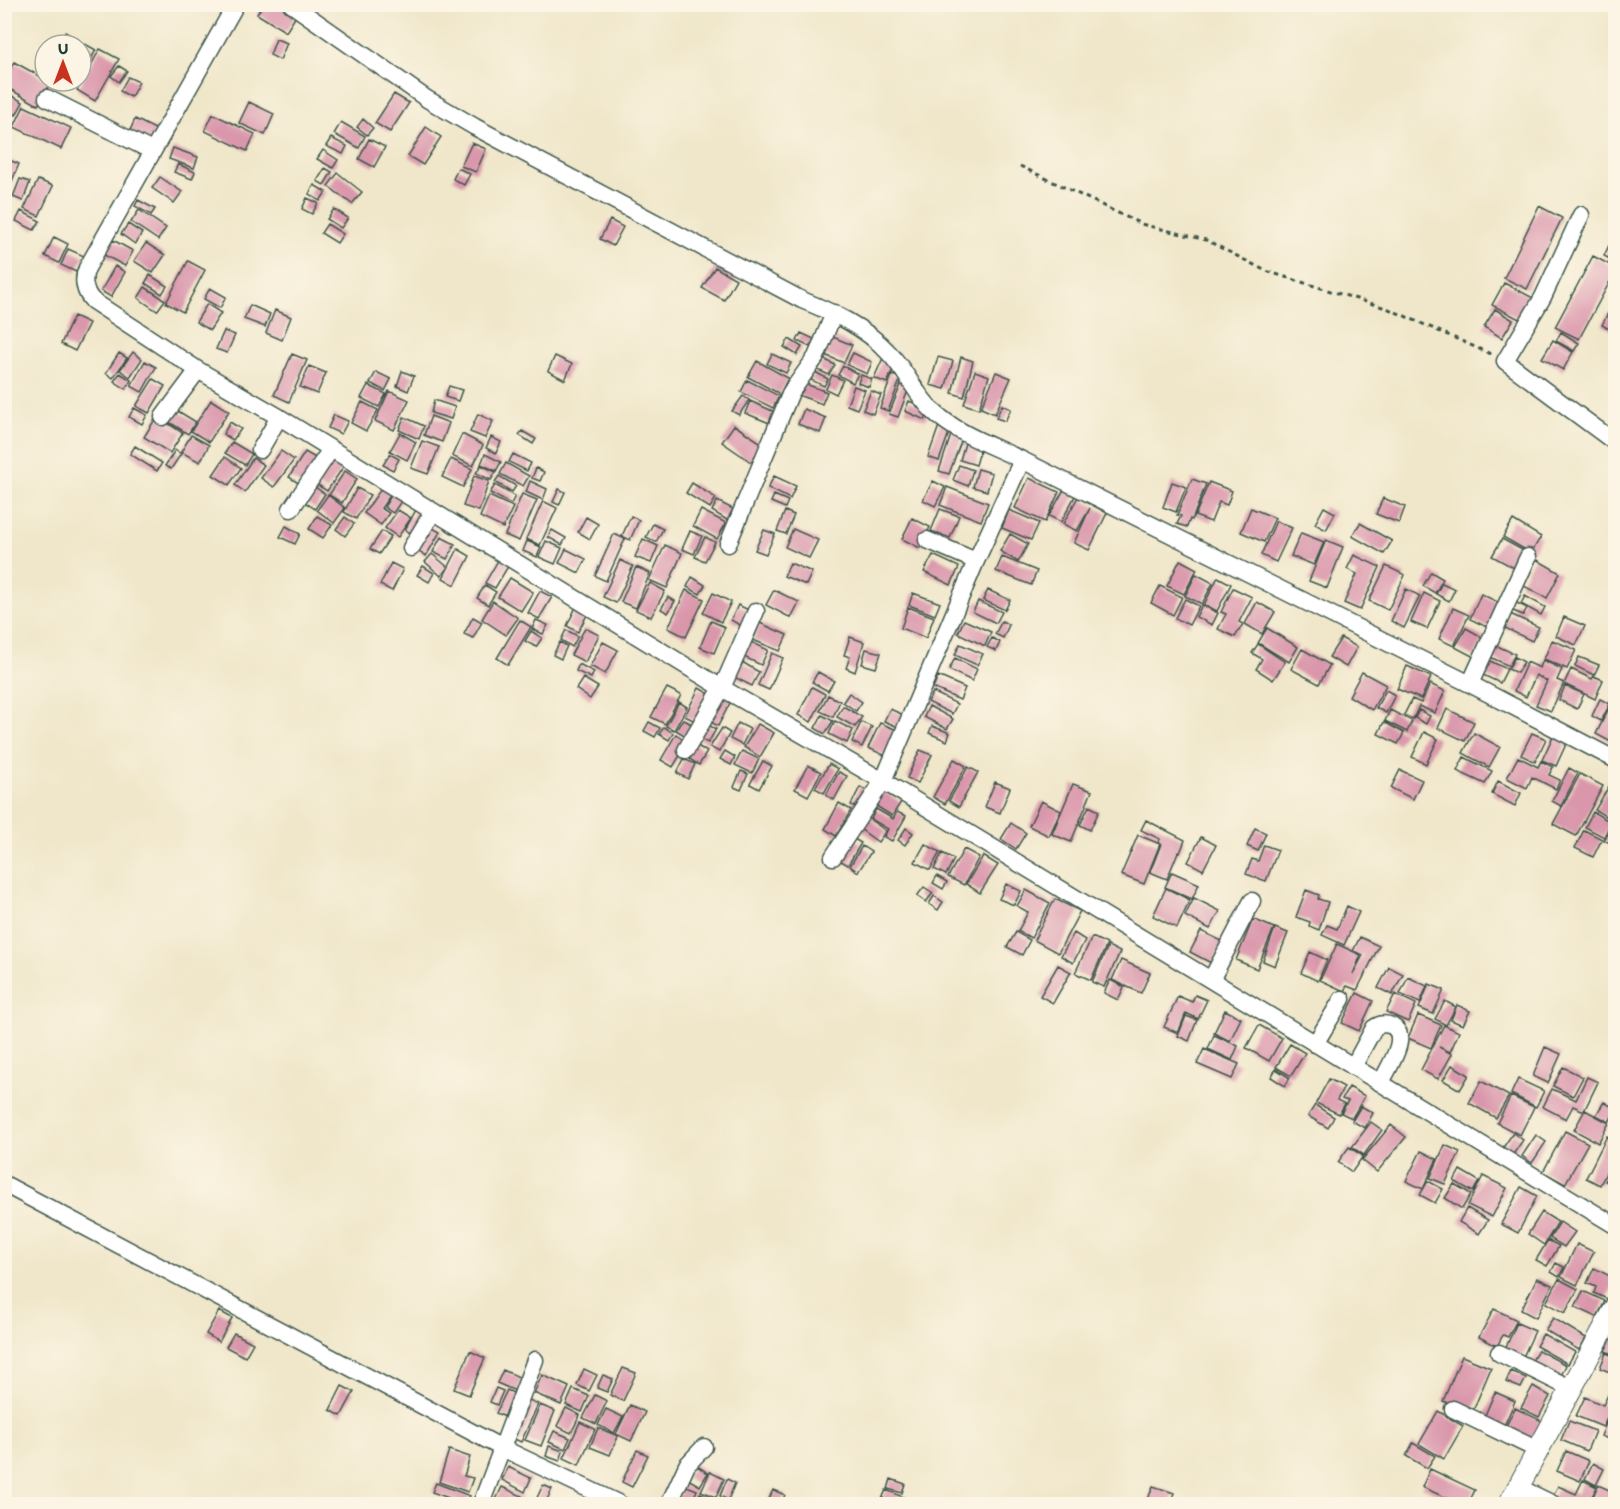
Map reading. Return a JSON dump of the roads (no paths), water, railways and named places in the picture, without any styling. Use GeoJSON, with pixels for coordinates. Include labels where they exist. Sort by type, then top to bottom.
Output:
{"type":"FeatureCollection","features":[{"type":"Feature","properties":{"kind":"main road"},"geometry":{"type":"LineString","coordinates":[[1514,1496],[1616,1306]]}},
{"type":"Feature","properties":{"kind":"street"},"geometry":{"type":"LineString","coordinates":[[236,4],[87,268],[84,280],[88,296],[93,301],[198,370],[331,448],[722,688],[883,781],[1616,1227]]}},
{"type":"Feature","properties":{"kind":"street"},"geometry":{"type":"LineString","coordinates":[[291,4],[427,99],[475,127],[802,300],[834,313],[878,342],[889,353],[921,399],[950,424],[1470,684],[1616,760]]}},
{"type":"Feature","properties":{"kind":"street"},"geometry":{"type":"LineString","coordinates":[[47,98],[152,151]]}},
{"type":"Feature","properties":{"kind":"street"},"geometry":{"type":"LineString","coordinates":[[1581,215],[1543,297],[1505,361],[1616,443]]}},
{"type":"Feature","properties":{"kind":"street"},"geometry":{"type":"LineString","coordinates":[[728,544],[791,392],[816,357],[834,313]]}},
{"type":"Feature","properties":{"kind":"street"},"geometry":{"type":"LineString","coordinates":[[163,417],[198,370]]}},
{"type":"Feature","properties":{"kind":"street"},"geometry":{"type":"LineString","coordinates":[[260,450],[279,417]]}},
{"type":"Feature","properties":{"kind":"street"},"geometry":{"type":"LineString","coordinates":[[291,509],[331,448]]}},
{"type":"Feature","properties":{"kind":"street"},"geometry":{"type":"LineString","coordinates":[[833,857],[883,781],[976,561],[1022,460]]}},
{"type":"Feature","properties":{"kind":"street"},"geometry":{"type":"LineString","coordinates":[[411,548],[433,512]]}},
{"type":"Feature","properties":{"kind":"street"},"geometry":{"type":"LineString","coordinates":[[927,540],[976,561]]}},
{"type":"Feature","properties":{"kind":"street"},"geometry":{"type":"LineString","coordinates":[[1470,684],[1528,557]]}},
{"type":"Feature","properties":{"kind":"street"},"geometry":{"type":"LineString","coordinates":[[686,750],[722,688],[756,611]]}},
{"type":"Feature","properties":{"kind":"street"},"geometry":{"type":"LineString","coordinates":[[1211,980],[1251,902]]}},
{"type":"Feature","properties":{"kind":"street"},"geometry":{"type":"LineString","coordinates":[[1315,1044],[1342,999]]}},
{"type":"Feature","properties":{"kind":"street"},"geometry":{"type":"LineString","coordinates":[[1353,1067],[1374,1028],[1379,1024],[1395,1027],[1400,1034],[1400,1043],[1381,1083]]}},
{"type":"Feature","properties":{"kind":"street"},"geometry":{"type":"LineString","coordinates":[[4,1184],[502,1448],[620,1504]]}},
{"type":"Feature","properties":{"kind":"street"},"geometry":{"type":"LineString","coordinates":[[1499,1353],[1570,1388]]}},
{"type":"Feature","properties":{"kind":"street"},"geometry":{"type":"LineString","coordinates":[[481,1504],[535,1360]]}},
{"type":"Feature","properties":{"kind":"street"},"geometry":{"type":"LineString","coordinates":[[1453,1409],[1538,1450]]}},
{"type":"Feature","properties":{"kind":"street"},"geometry":{"type":"LineString","coordinates":[[669,1504],[687,1465],[704,1447]]}},
{"type":"Feature","properties":{"kind":"street"},"geometry":{"type":"LineString","coordinates":[[1514,1496],[1553,1504]]}}]}
